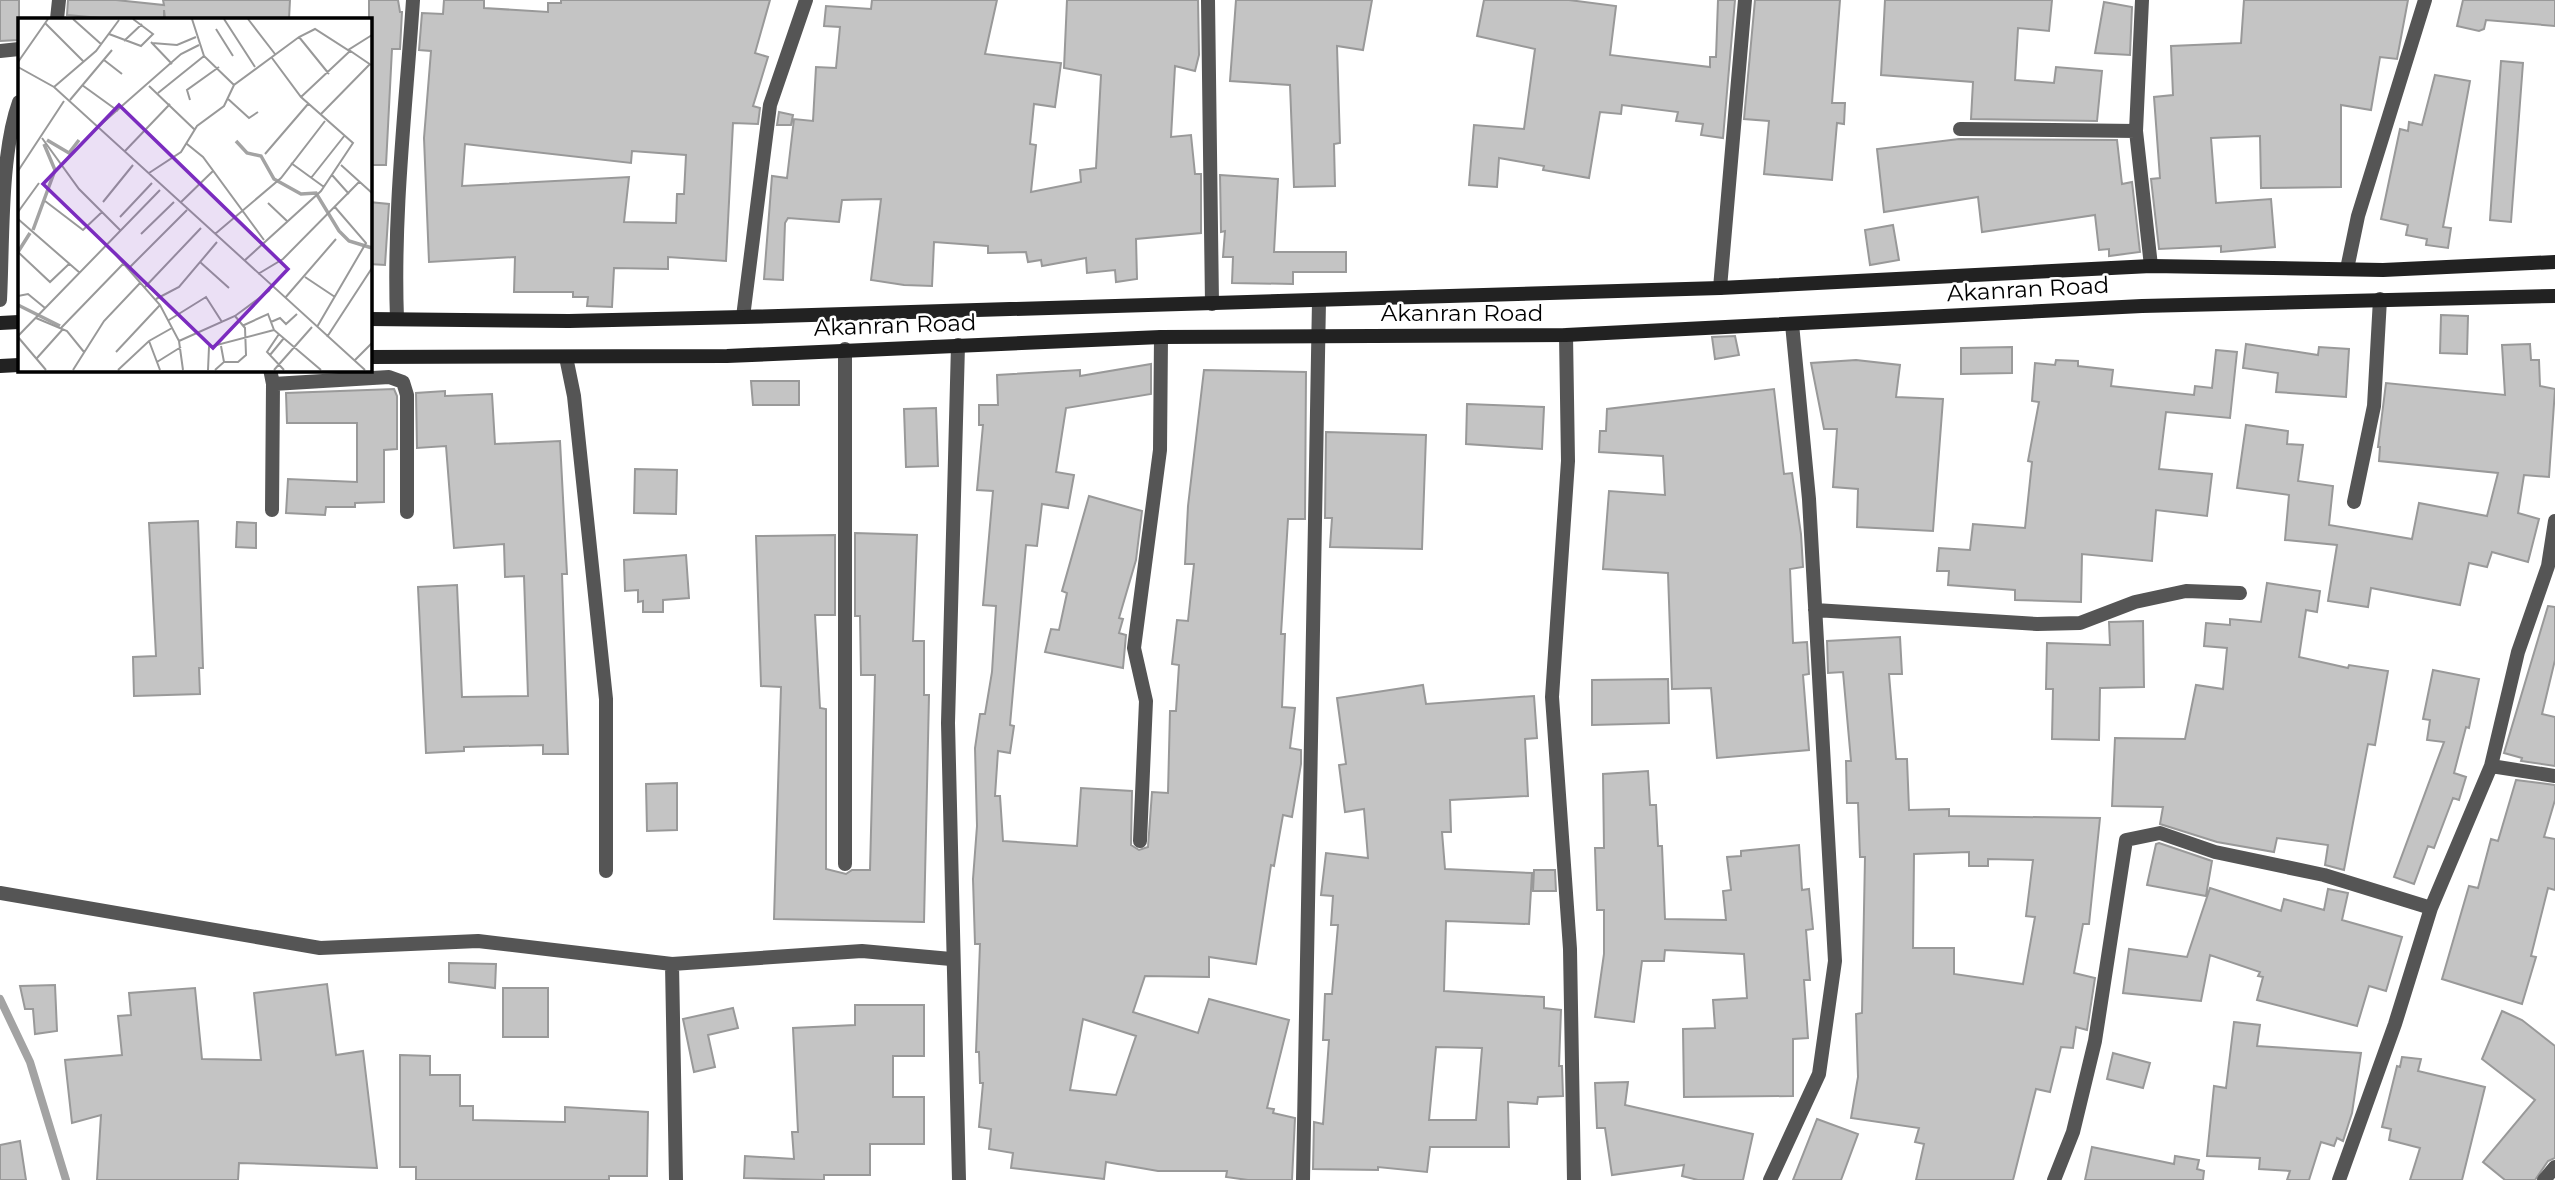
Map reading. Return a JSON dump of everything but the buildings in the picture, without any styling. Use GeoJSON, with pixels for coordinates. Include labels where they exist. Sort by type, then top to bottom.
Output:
{"type":"FeatureCollection","features":[{"type":"Feature","properties":{"kind":"main road","name":"Akanran Road"},"geometry":{"type":"LineString","coordinates":[[371,319],[569,321],[743,317],[1720,288],[2151,266],[2347,269],[2555,262]]}},
{"type":"Feature","properties":{"kind":"main road","name":"Akanran Road"},"geometry":{"type":"LineString","coordinates":[[371,357],[727,356],[1161,337],[1566,335],[2142,306],[2555,296]]}},
{"type":"Feature","properties":{"kind":"main road"},"geometry":{"type":"LineString","coordinates":[[0,323],[18,323]]}},
{"type":"Feature","properties":{"kind":"main road"},"geometry":{"type":"LineString","coordinates":[[0,366],[18,365]]}},
{"type":"Feature","properties":{"kind":"street"},"geometry":{"type":"LineString","coordinates":[[57,18],[60,0]]}},
{"type":"Feature","properties":{"kind":"street"},"geometry":{"type":"LineString","coordinates":[[397,319],[395,274],[401,134],[413,0]]}},
{"type":"Feature","properties":{"kind":"street"},"geometry":{"type":"LineString","coordinates":[[743,317],[770,104],[806,0]]}},
{"type":"Feature","properties":{"kind":"street"},"geometry":{"type":"LineString","coordinates":[[1208,0],[1212,304]]}},
{"type":"Feature","properties":{"kind":"street"},"geometry":{"type":"LineString","coordinates":[[1720,288],[1745,0]]}},
{"type":"Feature","properties":{"kind":"street"},"geometry":{"type":"LineString","coordinates":[[2142,0],[2136,131],[2151,266]]}},
{"type":"Feature","properties":{"kind":"street"},"geometry":{"type":"LineString","coordinates":[[2347,269],[2358,216],[2425,0]]}},
{"type":"Feature","properties":{"kind":"street"},"geometry":{"type":"LineString","coordinates":[[0,51],[18,49]]}},
{"type":"Feature","properties":{"kind":"street"},"geometry":{"type":"LineString","coordinates":[[0,300],[6,163],[13,117],[18,104]]}},
{"type":"Feature","properties":{"kind":"street"},"geometry":{"type":"LineString","coordinates":[[1960,129],[2136,131]]}},
{"type":"Feature","properties":{"kind":"street"},"geometry":{"type":"LineString","coordinates":[[2354,502],[2374,406],[2380,299]]}},
{"type":"Feature","properties":{"kind":"street"},"geometry":{"type":"LineString","coordinates":[[1303,1180],[1319,301]]}},
{"type":"Feature","properties":{"kind":"street"},"geometry":{"type":"LineString","coordinates":[[1770,1180],[1819,1074],[1835,961],[1810,499],[1792,324]]}},
{"type":"Feature","properties":{"kind":"street"},"geometry":{"type":"LineString","coordinates":[[1566,335],[1568,461],[1552,697],[1570,949],[1574,1180]]}},
{"type":"Feature","properties":{"kind":"street"},"geometry":{"type":"LineString","coordinates":[[1140,841],[1146,701],[1133,648],[1160,450],[1161,337]]}},
{"type":"Feature","properties":{"kind":"street"},"geometry":{"type":"LineString","coordinates":[[958,345],[948,723],[951,959],[959,1180]]}},
{"type":"Feature","properties":{"kind":"street"},"geometry":{"type":"LineString","coordinates":[[845,349],[845,863]]}},
{"type":"Feature","properties":{"kind":"street"},"geometry":{"type":"LineString","coordinates":[[566,357],[574,396],[606,699],[606,870]]}},
{"type":"Feature","properties":{"kind":"street"},"geometry":{"type":"LineString","coordinates":[[272,510],[272,377],[389,377],[403,382],[407,395],[407,512]]}},
{"type":"Feature","properties":{"kind":"street"},"geometry":{"type":"LineString","coordinates":[[2339,1180],[2395,1024],[2431,908],[2491,766],[2518,652],[2552,567],[2555,521]]}},
{"type":"Feature","properties":{"kind":"street"},"geometry":{"type":"LineString","coordinates":[[1815,610],[2037,624],[2080,623],[2135,602],[2186,591],[2240,593]]}},
{"type":"Feature","properties":{"kind":"street"},"geometry":{"type":"LineString","coordinates":[[2491,766],[2555,776]]}},
{"type":"Feature","properties":{"kind":"street"},"geometry":{"type":"LineString","coordinates":[[2054,1180],[2073,1132],[2095,1041],[2126,840],[2160,833],[2215,852],[2324,875],[2431,908]]}},
{"type":"Feature","properties":{"kind":"street"},"geometry":{"type":"LineString","coordinates":[[0,893],[320,948],[478,941],[672,964],[862,951],[951,959]]}},
{"type":"Feature","properties":{"kind":"street"},"geometry":{"type":"LineString","coordinates":[[672,964],[676,1180]]}},
{"type":"Feature","properties":{"kind":"street"},"geometry":{"type":"LineString","coordinates":[[2544,1180],[2555,1167]]}},
{"type":"Feature","properties":{"kind":"waterway"},"geometry":{"type":"LineString","coordinates":[[0,999],[30,1062],[66,1180]]}}]}
